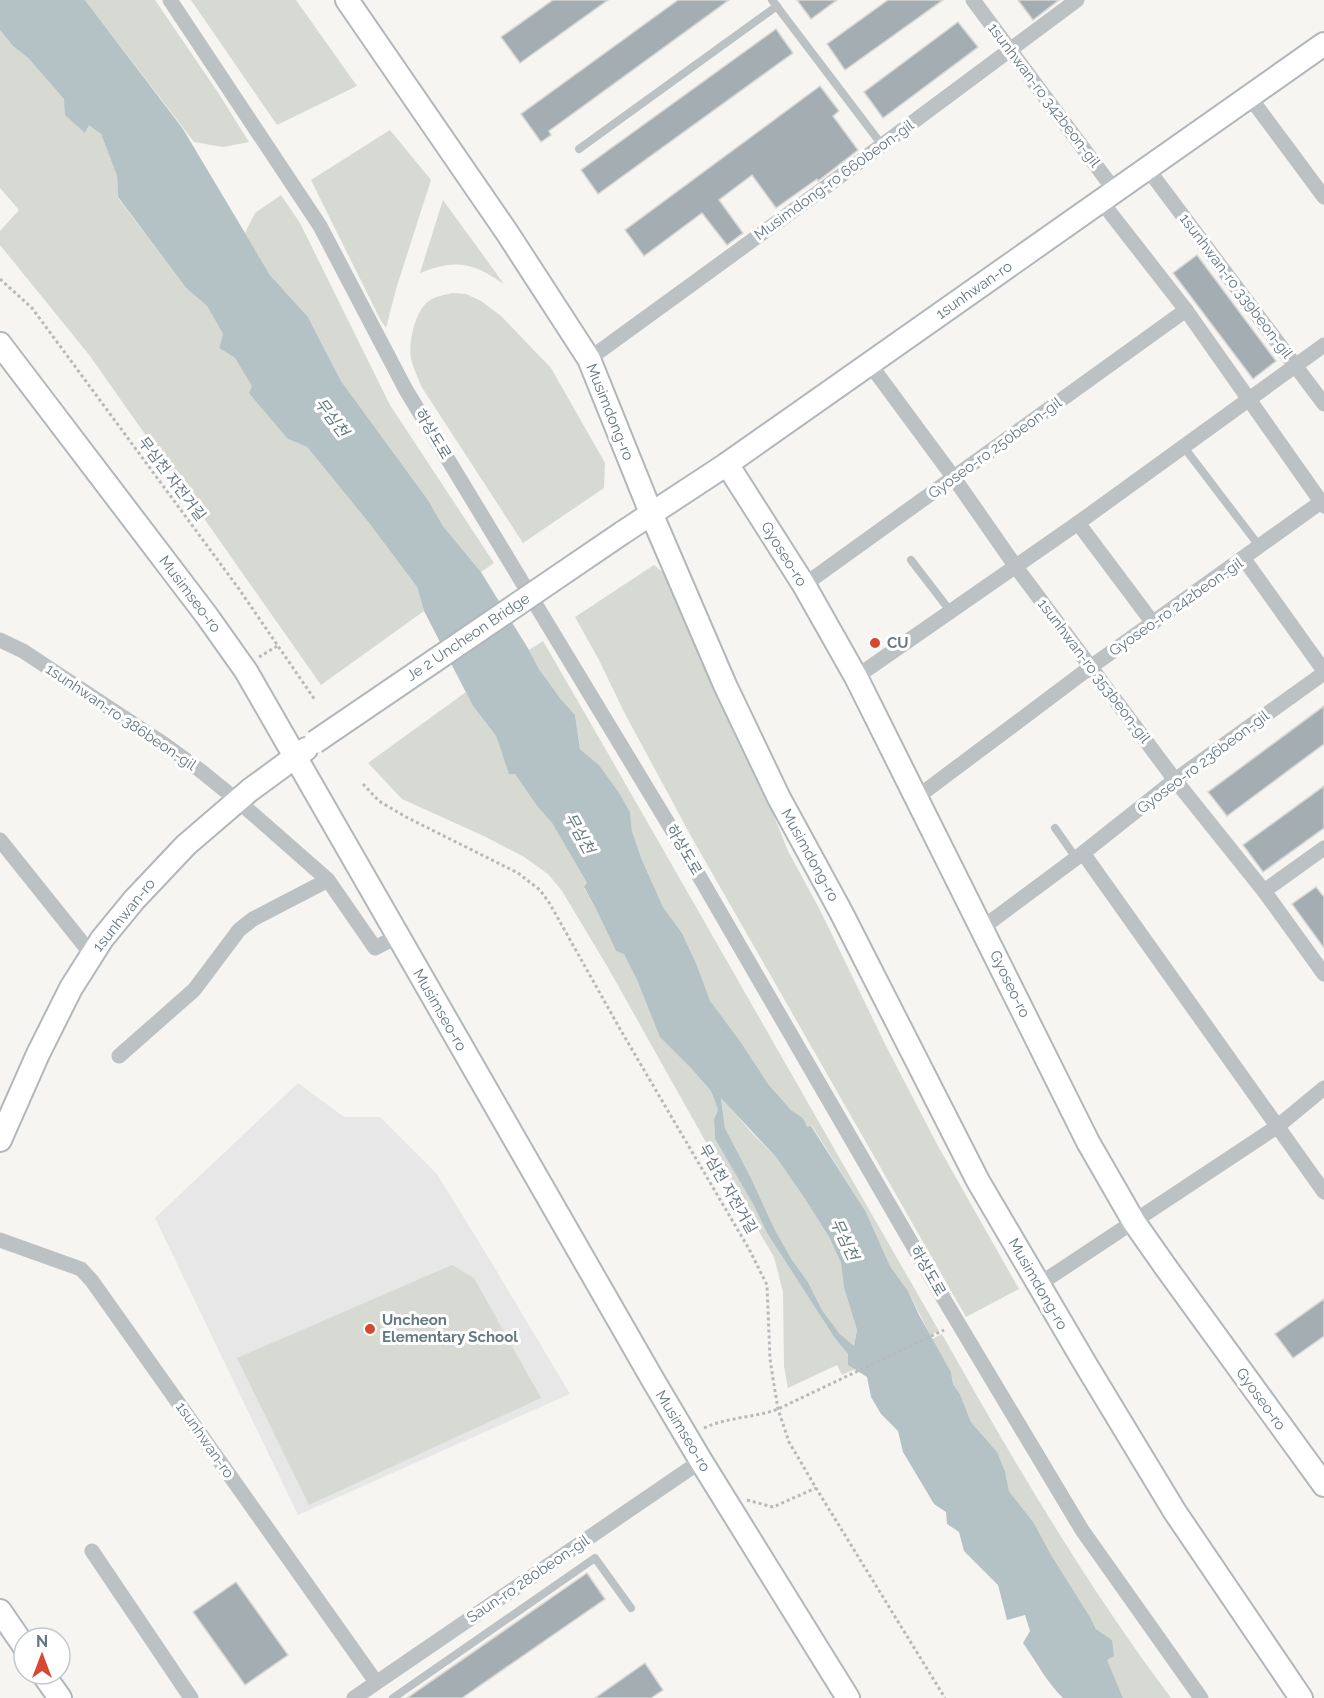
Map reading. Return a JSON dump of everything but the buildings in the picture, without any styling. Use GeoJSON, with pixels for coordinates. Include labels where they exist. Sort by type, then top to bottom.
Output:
{"type":"FeatureCollection","features":[{"type":"Feature","properties":{"kind":"main road","name":"Musimdong-ro"},"geometry":{"type":"LineString","coordinates":[[347,0],[508,234],[589,359],[651,513],[725,685],[779,798],[841,912],[978,1180],[1038,1286],[1175,1512],[1301,1698]]}},
{"type":"Feature","properties":{"kind":"main road","name":"1sunhwan-ro"},"geometry":{"type":"LineString","coordinates":[[622,532],[728,464],[1324,44]]}},
{"type":"Feature","properties":{"kind":"main road","name":"Musimseo-ro"},"geometry":{"type":"LineString","coordinates":[[0,344],[207,616],[246,671],[701,1461],[848,1698]]}},
{"type":"Feature","properties":{"kind":"main road","name":"Gyoseo-ro"},"geometry":{"type":"LineString","coordinates":[[728,464],[804,585],[856,677],[1088,1142],[1134,1222],[1324,1485]]}},
{"type":"Feature","properties":{"kind":"main road","name":"Je 2 Uncheon Bridge"},"geometry":{"type":"LineString","coordinates":[[315,742],[622,532]]}},
{"type":"Feature","properties":{"kind":"main road","name":"1sunhwan-ro"},"geometry":{"type":"LineString","coordinates":[[0,1140],[42,1044],[71,988],[102,939],[134,900],[186,845],[238,801],[315,742]]}},
{"type":"Feature","properties":{"kind":"main road"},"geometry":{"type":"LineString","coordinates":[[0,1611],[12,1628]]}},
{"type":"Feature","properties":{"kind":"street","name":"하상도로"},"geometry":{"type":"LineString","coordinates":[[170,0],[320,226],[406,390],[680,843],[939,1291],[1076,1521],[1201,1698]]}},
{"type":"Feature","properties":{"kind":"street","name":"1sunhwan-ro 342beon-gil"},"geometry":{"type":"LineString","coordinates":[[973,0],[1010,50],[1186,310],[1323,504]]}},
{"type":"Feature","properties":{"kind":"street","name":"Musimdong-ro 660beon-gil"},"geometry":{"type":"LineString","coordinates":[[589,359],[1077,0]]}},
{"type":"Feature","properties":{"kind":"street"},"geometry":{"type":"LineString","coordinates":[[1249,96],[1324,197]]}},
{"type":"Feature","properties":{"kind":"street","name":"1sunhwan-ro 339beon-gil"},"geometry":{"type":"LineString","coordinates":[[1147,168],[1324,404]]}},
{"type":"Feature","properties":{"kind":"street","name":"Gyoseo-ro 250beon-gil"},"geometry":{"type":"LineString","coordinates":[[804,585],[1186,310]]}},
{"type":"Feature","properties":{"kind":"street"},"geometry":{"type":"LineString","coordinates":[[856,677],[1016,567],[1324,345]]}},
{"type":"Feature","properties":{"kind":"street","name":"1sunhwan-ro 353beon-gil"},"geometry":{"type":"LineString","coordinates":[[869,363],[1016,567],[1175,780],[1264,891],[1324,974]]}},
{"type":"Feature","properties":{"kind":"street","name":"Gyoseo-ro 242beon-gil"},"geometry":{"type":"LineString","coordinates":[[916,798],[1092,666],[1323,504]]}},
{"type":"Feature","properties":{"kind":"street"},"geometry":{"type":"LineString","coordinates":[[1078,523],[1153,623]]}},
{"type":"Feature","properties":{"kind":"street","name":"Gyoseo-ro 236beon-gil"},"geometry":{"type":"LineString","coordinates":[[982,928],[1080,856],[1175,780],[1324,672],[1244,559]]}},
{"type":"Feature","properties":{"kind":"street","name":"1sunhwan-ro 386beon-gil"},"geometry":{"type":"LineString","coordinates":[[0,640],[23,651],[164,744],[238,801],[328,880],[375,948],[398,936]]}},
{"type":"Feature","properties":{"kind":"street"},"geometry":{"type":"LineString","coordinates":[[0,840],[92,955]]}},
{"type":"Feature","properties":{"kind":"street"},"geometry":{"type":"LineString","coordinates":[[1264,891],[1324,848]]}},
{"type":"Feature","properties":{"kind":"street"},"geometry":{"type":"LineString","coordinates":[[1080,856],[1181,991],[1324,1192]]}},
{"type":"Feature","properties":{"kind":"street"},"geometry":{"type":"LineString","coordinates":[[119,1056],[194,990],[238,930],[253,919],[328,880]]}},
{"type":"Feature","properties":{"kind":"street"},"geometry":{"type":"LineString","coordinates":[[1038,1286],[1278,1126],[1324,1088]]}},
{"type":"Feature","properties":{"kind":"street","name":"1sunhwan-ro"},"geometry":{"type":"LineString","coordinates":[[0,1240],[81,1269],[92,1281],[376,1682]]}},
{"type":"Feature","properties":{"kind":"street","name":"Saun-ro 280beon-gil"},"geometry":{"type":"LineString","coordinates":[[354,1698],[701,1461]]}},
{"type":"Feature","properties":{"kind":"street"},"geometry":{"type":"LineString","coordinates":[[92,1551],[191,1698]]}},
{"type":"Feature","properties":{"kind":"lane"},"geometry":{"type":"LineString","coordinates":[[579,149],[775,3],[882,145]]}},
{"type":"Feature","properties":{"kind":"lane"},"geometry":{"type":"LineString","coordinates":[[1183,446],[1260,547]]}},
{"type":"Feature","properties":{"kind":"lane"},"geometry":{"type":"LineString","coordinates":[[911,560],[951,612]]}},
{"type":"Feature","properties":{"kind":"lane"},"geometry":{"type":"LineString","coordinates":[[1055,828],[1080,856]]}},
{"type":"Feature","properties":{"kind":"lane"},"geometry":{"type":"LineString","coordinates":[[393,1698],[595,1558],[631,1608]]}},
{"type":"Feature","properties":{"kind":"path","name":"무심천 자전거길"},"geometry":{"type":"LineString","coordinates":[[0,279],[32,308],[279,645],[315,700]]}},
{"type":"Feature","properties":{"kind":"path"},"geometry":{"type":"LineString","coordinates":[[259,657],[279,645]]}},
{"type":"Feature","properties":{"kind":"path","name":"무심천 자전거길"},"geometry":{"type":"LineString","coordinates":[[363,784],[379,801],[406,817],[518,873],[540,890],[550,904],[620,1029],[749,1249],[767,1286],[771,1359],[778,1409],[789,1442],[945,1698]]}},
{"type":"Feature","properties":{"kind":"path"},"geometry":{"type":"LineString","coordinates":[[687,1437],[707,1426],[778,1409],[945,1330]]}},
{"type":"Feature","properties":{"kind":"path"},"geometry":{"type":"LineString","coordinates":[[722,1494],[773,1507],[816,1488]]}},
{"type":"Feature","properties":{"kind":"shaded area"},"geometry":{"type":"Polygon","coordinates":[[[85,0],[155,0],[249,142],[223,147],[194,142],[85,0]]]}},
{"type":"Feature","properties":{"kind":"shaded area"},"geometry":{"type":"Polygon","coordinates":[[[191,0],[296,0],[357,86],[277,125],[191,0]]]}},
{"type":"Feature","properties":{"kind":"shaded area"},"geometry":{"type":"Polygon","coordinates":[[[0,30],[64,99],[85,133],[89,124],[101,134],[117,176],[118,198],[186,288],[207,306],[223,334],[219,348],[235,358],[288,439],[307,447],[417,587],[424,611],[321,685],[90,356],[0,245],[0,231],[19,210],[0,188],[0,30]]]}},
{"type":"Feature","properties":{"kind":"shaded area"},"geometry":{"type":"Polygon","coordinates":[[[390,130],[431,180],[386,328],[311,180],[390,130]]]}},
{"type":"Feature","properties":{"kind":"shaded area"},"geometry":{"type":"Polygon","coordinates":[[[281,195],[300,223],[390,405],[494,563],[481,572],[443,526],[428,500],[341,381],[308,317],[270,275],[245,233],[255,213],[281,195]]]}},
{"type":"Feature","properties":{"kind":"shaded area"},"geometry":{"type":"Polygon","coordinates":[[[443,200],[504,284],[482,271],[464,265],[444,266],[420,273],[443,200]]]}},
{"type":"Feature","properties":{"kind":"shaded area"},"geometry":{"type":"Polygon","coordinates":[[[452,293],[466,294],[481,301],[501,316],[551,368],[605,463],[604,488],[523,543],[421,386],[412,362],[410,352],[412,336],[416,319],[424,305],[431,299],[452,293]]]}},
{"type":"Feature","properties":{"kind":"shaded area"},"geometry":{"type":"Polygon","coordinates":[[[654,565],[665,574],[712,671],[788,851],[820,910],[886,1046],[938,1146],[1019,1289],[966,1317],[692,838],[575,617],[654,565]]]}},
{"type":"Feature","properties":{"kind":"shaded area"},"geometry":{"type":"Polygon","coordinates":[[[543,641],[939,1331],[930,1335],[908,1291],[890,1266],[866,1212],[812,1126],[807,1128],[803,1118],[791,1110],[769,1085],[740,1041],[709,1001],[696,963],[682,933],[663,907],[642,860],[632,831],[630,812],[599,765],[580,749],[575,715],[539,669],[529,650],[543,641]]]}},
{"type":"Feature","properties":{"kind":"shaded area"},"geometry":{"type":"Polygon","coordinates":[[[466,692],[473,706],[496,736],[502,754],[537,806],[552,823],[587,883],[584,888],[616,951],[624,953],[638,982],[690,1067],[711,1091],[718,1110],[714,1119],[715,1139],[767,1233],[834,1337],[849,1354],[848,1365],[855,1369],[842,1375],[837,1365],[788,1388],[784,1366],[783,1292],[774,1257],[562,891],[548,874],[524,857],[402,799],[368,763],[466,692]]]}},
{"type":"Feature","properties":{"kind":"shaded area","name":"Uncheon Elementary School"},"geometry":{"type":"Polygon","coordinates":[[[298,1083],[344,1117],[380,1117],[437,1174],[570,1394],[298,1515],[155,1218],[298,1083]]]}},
{"type":"Feature","properties":{"kind":"shaded area"},"geometry":{"type":"Polygon","coordinates":[[[721,1097],[776,1157],[829,1237],[841,1263],[844,1288],[857,1330],[854,1347],[840,1334],[822,1310],[808,1282],[792,1260],[774,1228],[725,1128],[721,1097]]]}},
{"type":"Feature","properties":{"kind":"shaded area"},"geometry":{"type":"Polygon","coordinates":[[[452,1265],[474,1278],[541,1398],[309,1505],[237,1358],[452,1265]]]}},
{"type":"Feature","properties":{"kind":"shaded area"},"geometry":{"type":"Polygon","coordinates":[[[942,1334],[1050,1520],[1109,1610],[1171,1698],[1123,1698],[1106,1660],[1112,1640],[1096,1629],[1034,1523],[1009,1491],[1005,1471],[997,1452],[971,1422],[960,1394],[953,1384],[951,1372],[932,1339],[942,1334]]]}},
{"type":"Feature","properties":{"kind":"water","name":"무심천"},"geometry":{"type":"Polygon","coordinates":[[[0,0],[85,0],[183,129],[270,275],[308,317],[341,381],[428,500],[443,526],[481,572],[539,669],[575,715],[580,749],[599,765],[630,812],[632,831],[642,860],[663,907],[682,933],[710,1001],[769,1085],[791,1110],[803,1118],[807,1127],[811,1126],[866,1212],[890,1266],[908,1291],[951,1372],[953,1384],[960,1394],[971,1422],[997,1452],[1005,1471],[1009,1491],[1034,1523],[1096,1629],[1112,1640],[1114,1656],[1107,1660],[1123,1698],[1063,1698],[1023,1643],[1030,1631],[1025,1615],[1007,1620],[998,1585],[964,1551],[959,1532],[947,1524],[946,1512],[934,1504],[903,1452],[898,1431],[881,1414],[871,1397],[867,1377],[848,1365],[848,1354],[834,1337],[767,1233],[715,1139],[714,1119],[718,1110],[711,1091],[660,1037],[624,954],[616,951],[584,887],[587,883],[552,823],[515,774],[509,774],[496,736],[473,706],[424,611],[417,587],[307,447],[288,439],[249,393],[252,386],[235,358],[219,348],[223,334],[207,306],[186,288],[118,197],[117,176],[101,134],[89,125],[85,133],[65,115],[64,99],[0,30],[0,0]],[[721,1098],[725,1128],[774,1228],[792,1260],[808,1282],[822,1310],[840,1334],[854,1346],[857,1330],[844,1288],[841,1263],[829,1237],[776,1157],[721,1098]]]}},
{"type":"Feature","properties":{"kind":"place","name":"CU"},"geometry":{"type":"Point","coordinates":[875,643]}},
{"type":"Feature","properties":{"kind":"place","name":"Uncheon Elementary School"},"geometry":{"type":"Point","coordinates":[370,1329]}}]}
